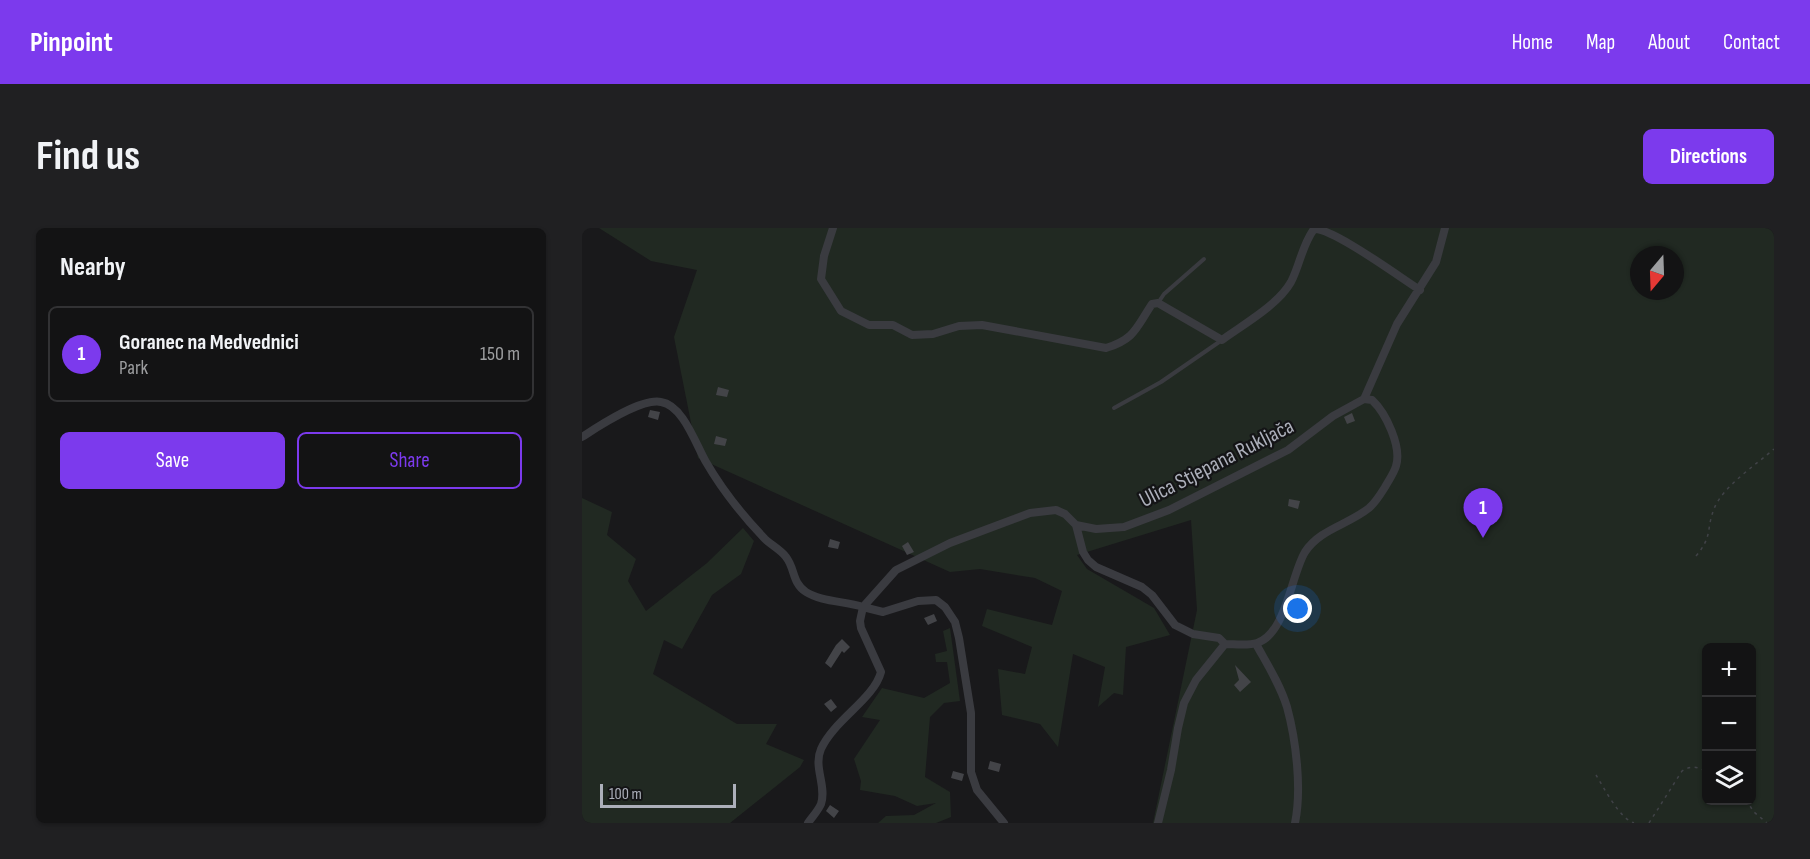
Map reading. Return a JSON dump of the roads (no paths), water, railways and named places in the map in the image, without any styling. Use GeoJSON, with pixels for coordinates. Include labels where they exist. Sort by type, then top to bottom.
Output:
{"type":"FeatureCollection","features":[{"type":"Feature","properties":{"kind":"street"},"geometry":{"type":"LineString","coordinates":[[833,228],[824,256],[821,279],[841,311],[869,325],[893,325],[912,335],[933,334],[959,326],[982,325],[1106,348],[1122,343],[1133,335],[1152,304],[1158,303],[1222,340],[1281,297],[1292,281],[1308,238],[1314,230],[1320,228],[1345,240],[1419,290]]}},
{"type":"Feature","properties":{"kind":"street"},"geometry":{"type":"LineString","coordinates":[[1076,525],[1083,552],[1088,560],[1096,567],[1142,587],[1152,595],[1175,625],[1193,634],[1219,638],[1225,644],[1256,644],[1268,637],[1285,608],[1305,553],[1318,537],[1367,510],[1376,502],[1396,466],[1397,453],[1389,424],[1372,399],[1364,399],[1397,324],[1436,262],[1445,228]]}},
{"type":"Feature","properties":{"kind":"street","name":"Ulica Stjepana Rukljača"},"geometry":{"type":"LineString","coordinates":[[863,607],[896,570],[950,543],[1030,513],[1056,510],[1065,514],[1076,525],[1096,530],[1124,527],[1169,510],[1288,450],[1334,416],[1364,399]]}},
{"type":"Feature","properties":{"kind":"street"},"geometry":{"type":"LineString","coordinates":[[582,437],[616,416],[653,402],[668,404],[689,428],[725,491],[765,539],[786,557],[799,586],[815,596],[883,612],[918,601],[936,600],[945,608],[955,622],[959,638],[971,713],[971,772],[977,790],[995,815],[1004,823]]}},
{"type":"Feature","properties":{"kind":"street"},"geometry":{"type":"LineString","coordinates":[[808,823],[822,801],[818,764],[821,748],[837,725],[880,678],[880,667],[861,628],[863,607]]}},
{"type":"Feature","properties":{"kind":"street"},"geometry":{"type":"LineString","coordinates":[[1158,823],[1184,703],[1196,680],[1225,644]]}},
{"type":"Feature","properties":{"kind":"street"},"geometry":{"type":"LineString","coordinates":[[1256,644],[1275,677],[1287,706],[1298,787],[1295,823]]}},
{"type":"Feature","properties":{"kind":"lane"},"geometry":{"type":"LineString","coordinates":[[1158,303],[1164,294],[1204,259]]}},
{"type":"Feature","properties":{"kind":"lane"},"geometry":{"type":"LineString","coordinates":[[1114,408],[1161,382],[1222,340]]}},
{"type":"Feature","properties":{"kind":"place","name":"Goranec na Medvednici"},"geometry":{"type":"Point","coordinates":[1483,538]}}]}
